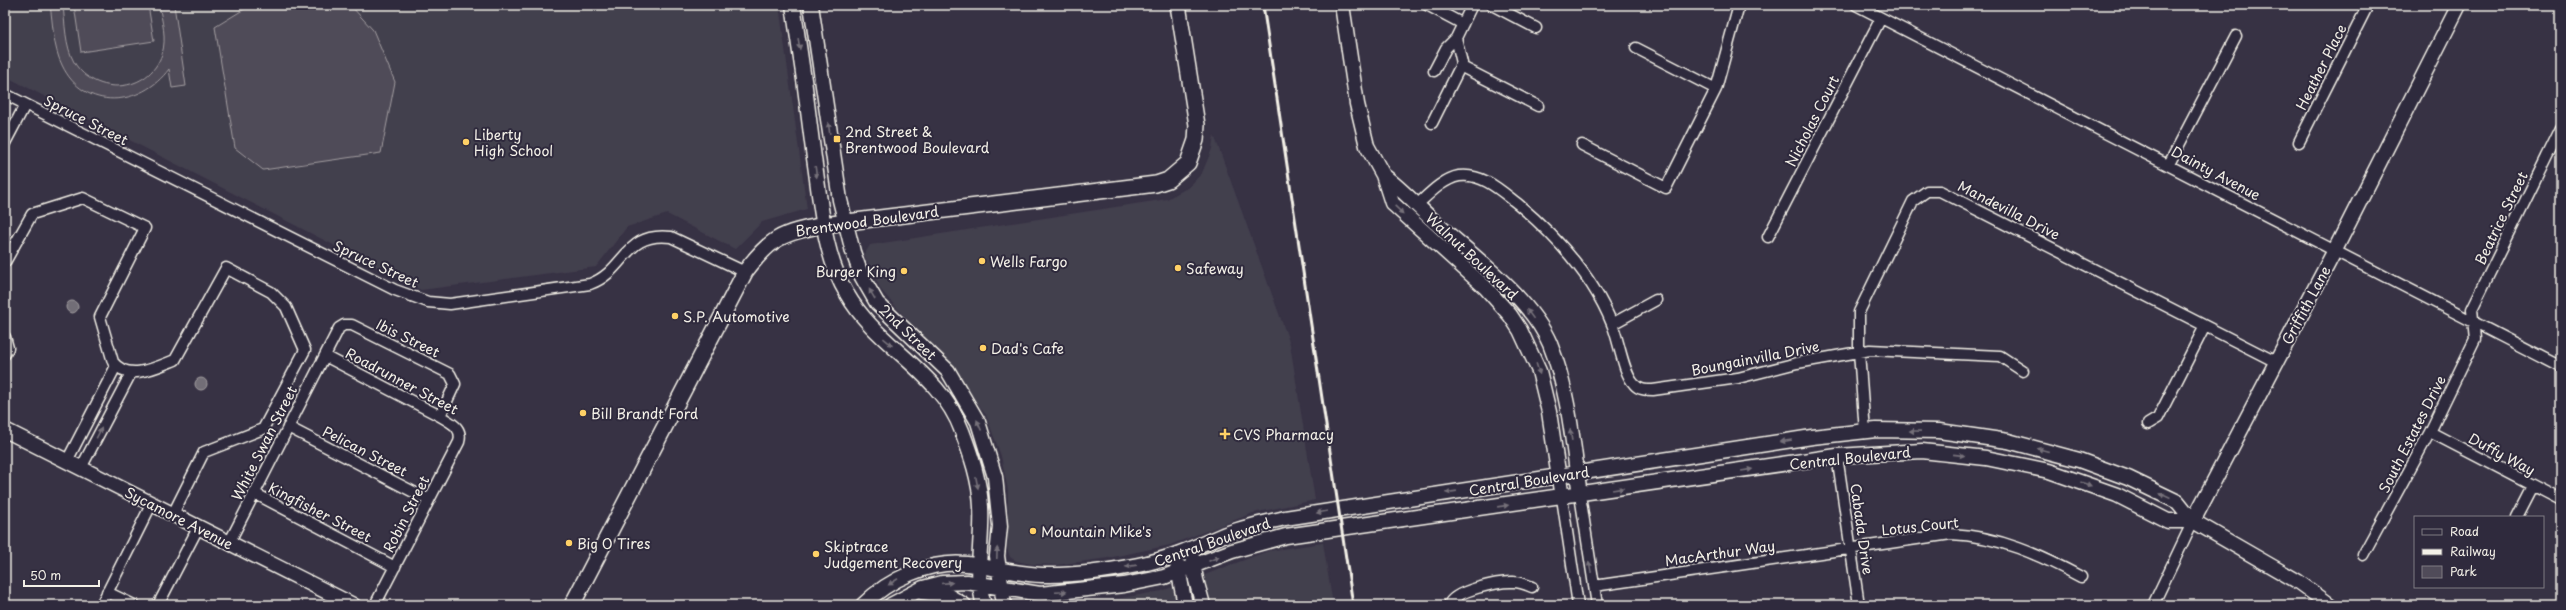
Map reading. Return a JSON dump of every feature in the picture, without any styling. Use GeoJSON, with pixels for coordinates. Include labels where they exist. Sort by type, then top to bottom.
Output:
{"type":"FeatureCollection","features":[{"type":"Feature","properties":{"kind":"main road","name":"Brentwood Boulevard"},"geometry":{"type":"LineString","coordinates":[[572,605],[744,272],[763,248],[777,238],[823,225],[1105,191],[1168,180],[1188,163],[1196,140],[1197,125],[1178,5]]}},
{"type":"Feature","properties":{"kind":"street","name":"2nd Street"},"geometry":{"type":"LineString","coordinates":[[793,5],[823,225],[846,293],[864,321],[931,381],[946,402],[962,429],[971,456],[981,507],[979,567],[980,585],[984,605]]}},
{"type":"Feature","properties":{"kind":"street","name":"2nd Street"},"geometry":{"type":"LineString","coordinates":[[811,5],[845,222],[862,277],[877,303],[948,371],[978,422],[991,462],[998,501],[999,570],[1004,605]]}},
{"type":"Feature","properties":{"kind":"street","name":"Walnut Boulevard"},"geometry":{"type":"LineString","coordinates":[[1342,5],[1357,104],[1367,146],[1383,175],[1392,203],[1486,288],[1510,315],[1520,330],[1539,371],[1549,412],[1578,605]]}},
{"type":"Feature","properties":{"kind":"street"},"geometry":{"type":"LineString","coordinates":[[1427,5],[1463,24]]}},
{"type":"Feature","properties":{"kind":"street"},"geometry":{"type":"LineString","coordinates":[[1434,71],[1446,48],[1456,38],[1472,5]]}},
{"type":"Feature","properties":{"kind":"street"},"geometry":{"type":"LineString","coordinates":[[1492,5],[1536,28]]}},
{"type":"Feature","properties":{"kind":"street"},"geometry":{"type":"LineString","coordinates":[[1582,145],[1666,188],[1716,89],[1739,5]]}},
{"type":"Feature","properties":{"kind":"street","name":"Dainty Avenue"},"geometry":{"type":"LineString","coordinates":[[1856,5],[2169,164],[2334,252],[2561,367]]}},
{"type":"Feature","properties":{"kind":"street","name":"Heather Place"},"geometry":{"type":"LineString","coordinates":[[2299,142],[2368,5]]}},
{"type":"Feature","properties":{"kind":"street","name":"Griffith Lane"},"geometry":{"type":"LineString","coordinates":[[2153,605],[2193,521],[2334,252],[2459,5]]}},
{"type":"Feature","properties":{"kind":"street","name":"Nicholas Court"},"geometry":{"type":"LineString","coordinates":[[1768,237],[1881,18]]}},
{"type":"Feature","properties":{"kind":"street"},"geometry":{"type":"LineString","coordinates":[[2169,164],[2236,36]]}},
{"type":"Feature","properties":{"kind":"street"},"geometry":{"type":"LineString","coordinates":[[1432,123],[1462,62],[1456,38]]}},
{"type":"Feature","properties":{"kind":"street"},"geometry":{"type":"LineString","coordinates":[[1636,48],[1716,89]]}},
{"type":"Feature","properties":{"kind":"street"},"geometry":{"type":"LineString","coordinates":[[1460,66],[1538,106]]}},
{"type":"Feature","properties":{"kind":"street","name":"Spruce Street"},"geometry":{"type":"LineString","coordinates":[[5,94],[395,290],[428,302],[450,304],[590,284],[603,279],[613,270],[622,256],[635,244],[646,238],[660,235],[671,237],[744,272]]}},
{"type":"Feature","properties":{"kind":"street"},"geometry":{"type":"LineString","coordinates":[[5,143],[25,105]]}},
{"type":"Feature","properties":{"kind":"street","name":"Beatrice Street"},"geometry":{"type":"LineString","coordinates":[[2474,322],[2472,309],[2561,128]]}},
{"type":"Feature","properties":{"kind":"street","name":"Walnut Boulevard"},"geometry":{"type":"LineString","coordinates":[[1383,175],[1405,191],[1418,205],[1510,289],[1549,342],[1559,370],[1597,605]]}},
{"type":"Feature","properties":{"kind":"street","name":"Boungainvilla Drive"},"geometry":{"type":"LineString","coordinates":[[1418,205],[1443,183],[1453,178],[1477,178],[1493,184],[1556,238],[1589,281],[1612,324],[1631,380],[1638,388],[1648,390],[1738,378],[1797,363],[1870,350],[2000,356],[2023,371]]}},
{"type":"Feature","properties":{"kind":"street","name":"Mandevilla Drive"},"geometry":{"type":"LineString","coordinates":[[1865,432],[1859,352],[1859,312],[1913,201],[1927,191],[1940,191],[2276,362]]}},
{"type":"Feature","properties":{"kind":"street"},"geometry":{"type":"LineString","coordinates":[[5,262],[32,214],[83,198],[145,228],[100,317],[116,366],[130,373],[144,371],[175,360],[226,268],[271,292],[286,308],[305,350],[263,429],[204,452],[173,514]]}},
{"type":"Feature","properties":{"kind":"street"},"geometry":{"type":"LineString","coordinates":[[1612,324],[1656,300]]}},
{"type":"Feature","properties":{"kind":"street","name":"South Estates Drive"},"geometry":{"type":"LineString","coordinates":[[2363,555],[2430,432],[2475,339],[2474,322]]}},
{"type":"Feature","properties":{"kind":"street","name":"Ibis Street"},"geometry":{"type":"LineString","coordinates":[[325,356],[339,328],[344,324],[352,326],[450,374],[455,384],[440,416]]}},
{"type":"Feature","properties":{"kind":"street"},"geometry":{"type":"LineString","coordinates":[[2148,424],[2158,418],[2205,326]]}},
{"type":"Feature","properties":{"kind":"street"},"geometry":{"type":"LineString","coordinates":[[5,337],[8,348],[5,354]]}},
{"type":"Feature","properties":{"kind":"street","name":"Roadrunner Street"},"geometry":{"type":"LineString","coordinates":[[325,356],[440,416],[457,426],[461,436]]}},
{"type":"Feature","properties":{"kind":"street","name":"White Swan Street"},"geometry":{"type":"LineString","coordinates":[[229,543],[325,356]]}},
{"type":"Feature","properties":{"kind":"street"},"geometry":{"type":"LineString","coordinates":[[67,461],[116,366]]}},
{"type":"Feature","properties":{"kind":"street"},"geometry":{"type":"LineString","coordinates":[[81,468],[130,373]]}},
{"type":"Feature","properties":{"kind":"street","name":"Pelican Street"},"geometry":{"type":"LineString","coordinates":[[288,427],[429,500]]}},
{"type":"Feature","properties":{"kind":"street","name":"Sycamore Avenue"},"geometry":{"type":"LineString","coordinates":[[5,430],[353,605]]}},
{"type":"Feature","properties":{"kind":"street","name":"Central Boulevard"},"geometry":{"type":"LineString","coordinates":[[863,605],[897,579],[919,571],[953,564],[1043,575],[1092,572],[1160,561],[1254,525],[1285,518],[1812,437],[1865,432],[1939,431],[2008,441],[2079,460],[2128,478],[2178,502],[2193,521],[2297,581],[2330,605]]}},
{"type":"Feature","properties":{"kind":"street","name":"Duffy Way"},"geometry":{"type":"LineString","coordinates":[[2430,432],[2561,500]]}},
{"type":"Feature","properties":{"kind":"street","name":"Robin Street"},"geometry":{"type":"LineString","coordinates":[[375,605],[461,436]]}},
{"type":"Feature","properties":{"kind":"street","name":"Central Boulevard"},"geometry":{"type":"LineString","coordinates":[[891,605],[914,592],[942,583],[963,582],[1040,594],[1084,591],[1124,585],[1178,572],[1261,541],[1286,536],[1562,498],[1837,456],[1922,451],[1986,458],[2057,474],[2117,495],[2168,520],[2193,521]]}},
{"type":"Feature","properties":{"kind":"street","name":"Cabada Drive"},"geometry":{"type":"LineString","coordinates":[[1837,456],[1859,605]]}},
{"type":"Feature","properties":{"kind":"street"},"geometry":{"type":"LineString","coordinates":[[2518,516],[2533,486]]}},
{"type":"Feature","properties":{"kind":"street","name":"Kingfisher Street"},"geometry":{"type":"LineString","coordinates":[[254,493],[395,566]]}},
{"type":"Feature","properties":{"kind":"street"},"geometry":{"type":"LineString","coordinates":[[101,605],[151,504]]}},
{"type":"Feature","properties":{"kind":"street"},"geometry":{"type":"LineString","coordinates":[[158,605],[198,528]]}},
{"type":"Feature","properties":{"kind":"street","name":"Lotus Court"},"geometry":{"type":"LineString","coordinates":[[1850,548],[1951,534],[1964,535],[2026,550],[2081,577]]}},
{"type":"Feature","properties":{"kind":"street","name":"MacArthur Way"},"geometry":{"type":"LineString","coordinates":[[1594,586],[1850,548]]}},
{"type":"Feature","properties":{"kind":"street"},"geometry":{"type":"LineString","coordinates":[[1191,550],[1203,605]]}},
{"type":"Feature","properties":{"kind":"street"},"geometry":{"type":"LineString","coordinates":[[1176,555],[1185,605]]}},
{"type":"Feature","properties":{"kind":"street"},"geometry":{"type":"LineString","coordinates":[[1449,605],[1455,596],[1463,592],[1514,582],[1532,587]]}},
{"type":"Feature","properties":{"kind":"street"},"geometry":{"type":"LineString","coordinates":[[107,592],[134,605]]}},
{"type":"Feature","properties":{"kind":"street"},"geometry":{"type":"LineString","coordinates":[[914,592],[947,595],[964,605]]}},
{"type":"Feature","properties":{"kind":"shaded area","name":"Liberty High School"},"geometry":{"type":"Polygon","coordinates":[[[5,5],[779,5],[807,209],[762,222],[735,249],[667,214],[627,227],[596,267],[421,290],[5,76],[5,5]]]}},
{"type":"Feature","properties":{"kind":"shaded area"},"geometry":{"type":"Polygon","coordinates":[[[1214,135],[1290,344],[1315,500],[1253,513],[1170,545],[1108,558],[1056,565],[1031,564],[1016,561],[1010,557],[1008,551],[1008,490],[1001,456],[986,415],[951,369],[881,290],[864,255],[870,245],[1167,199],[1189,187],[1202,173],[1212,149],[1214,135]]]}},
{"type":"Feature","properties":{"kind":"shaded area"},"geometry":{"type":"Polygon","coordinates":[[[70,301],[74,301],[78,307],[74,313],[70,313],[66,309],[66,305],[70,301]]]}},
{"type":"Feature","properties":{"kind":"shaded area"},"geometry":{"type":"Polygon","coordinates":[[[199,378],[203,378],[207,384],[203,390],[199,390],[195,386],[195,382],[199,378]]]}},
{"type":"Feature","properties":{"kind":"shaded area"},"geometry":{"type":"Polygon","coordinates":[[[1323,543],[1333,605],[1022,605],[1099,602],[1162,591],[1268,551],[1323,543]]]}},
{"type":"Feature","properties":{"kind":"green space"},"geometry":{"type":"Polygon","coordinates":[[[50,5],[63,5],[66,34],[71,56],[83,73],[95,81],[108,85],[121,86],[134,83],[146,77],[155,67],[162,54],[164,42],[164,30],[159,5],[174,5],[186,86],[172,88],[169,69],[157,82],[144,91],[129,97],[113,99],[98,97],[84,91],[72,80],[59,58],[55,43],[50,5]]]}},
{"type":"Feature","properties":{"kind":"green space"},"geometry":{"type":"Polygon","coordinates":[[[74,5],[148,5],[154,41],[81,52],[74,5]]]}},
{"type":"Feature","properties":{"kind":"green space"},"geometry":{"type":"Polygon","coordinates":[[[251,5],[352,7],[373,30],[395,82],[381,153],[263,170],[235,148],[215,27],[251,5]]]}},
{"type":"Feature","properties":{"kind":"railway"},"geometry":{"type":"LineString","coordinates":[[1263,5],[1353,605]]}},
{"type":"Feature","properties":{"kind":"place","name":"2nd Street & Brentwood Boulevard"},"geometry":{"type":"Point","coordinates":[837,139]}},
{"type":"Feature","properties":{"kind":"place","name":"Liberty High School"},"geometry":{"type":"Point","coordinates":[466,142]}},
{"type":"Feature","properties":{"kind":"place","name":"Wells Fargo"},"geometry":{"type":"Point","coordinates":[982,261]}},
{"type":"Feature","properties":{"kind":"place","name":"Safeway"},"geometry":{"type":"Point","coordinates":[1178,268]}},
{"type":"Feature","properties":{"kind":"place","name":"Burger King"},"geometry":{"type":"Point","coordinates":[904,271]}},
{"type":"Feature","properties":{"kind":"place","name":"S.P. Automotive"},"geometry":{"type":"Point","coordinates":[675,316]}},
{"type":"Feature","properties":{"kind":"place","name":"Dad's Cafe"},"geometry":{"type":"Point","coordinates":[983,348]}},
{"type":"Feature","properties":{"kind":"place","name":"Bill Brandt Ford"},"geometry":{"type":"Point","coordinates":[583,413]}},
{"type":"Feature","properties":{"kind":"place","name":"CVS Pharmacy"},"geometry":{"type":"Point","coordinates":[1225,434]}},
{"type":"Feature","properties":{"kind":"place","name":"Mountain Mike's"},"geometry":{"type":"Point","coordinates":[1033,531]}},
{"type":"Feature","properties":{"kind":"place","name":"Big O Tires"},"geometry":{"type":"Point","coordinates":[569,543]}},
{"type":"Feature","properties":{"kind":"place","name":"Skiptrace Judgement Recovery"},"geometry":{"type":"Point","coordinates":[816,554]}}]}
